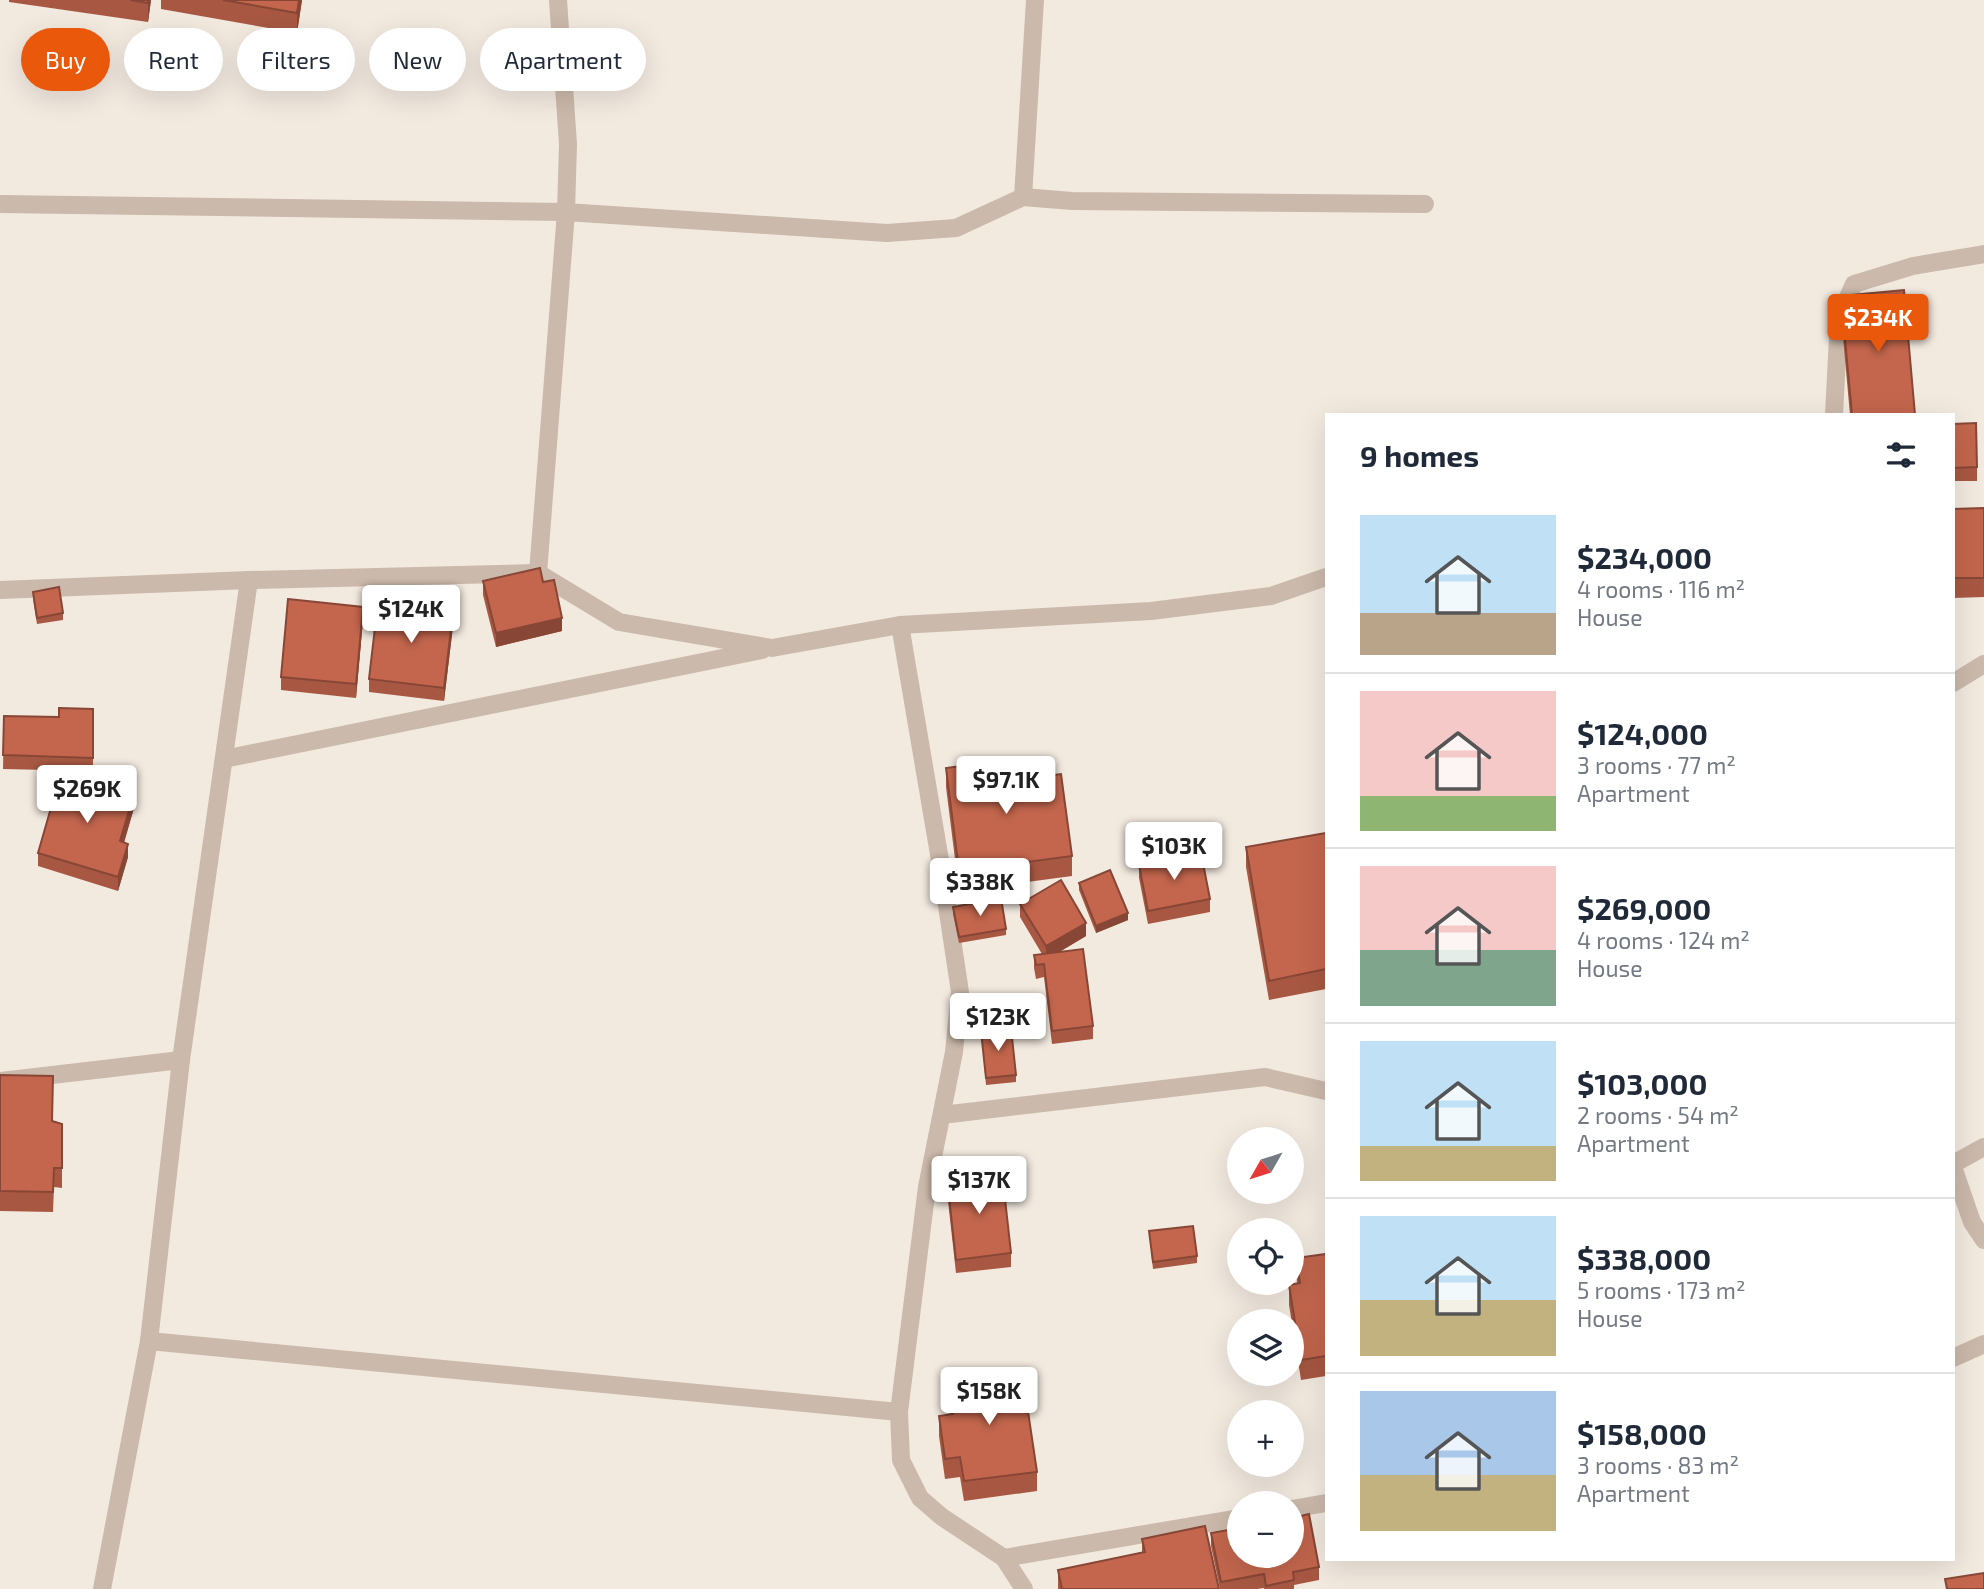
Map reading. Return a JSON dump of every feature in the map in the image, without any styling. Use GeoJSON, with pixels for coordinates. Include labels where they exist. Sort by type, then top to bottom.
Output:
{"type":"FeatureCollection","features":[{"type":"Feature","properties":{"kind":"street"},"geometry":{"type":"LineString","coordinates":[[538,573],[566,212],[568,144],[558,0]]}},
{"type":"Feature","properties":{"kind":"street"},"geometry":{"type":"LineString","coordinates":[[1023,197],[1035,0]]}},
{"type":"Feature","properties":{"kind":"street"},"geometry":{"type":"LineString","coordinates":[[0,204],[566,212],[887,233],[956,228],[1023,197],[1072,201],[1425,204]]}},
{"type":"Feature","properties":{"kind":"street"},"geometry":{"type":"LineString","coordinates":[[1834,413],[1839,318],[1854,284],[1913,266],[1984,254]]}},
{"type":"Feature","properties":{"kind":"street"},"geometry":{"type":"LineString","coordinates":[[0,590],[249,580],[538,573],[619,622],[772,648]]}},
{"type":"Feature","properties":{"kind":"street"},"geometry":{"type":"LineString","coordinates":[[224,759],[772,648],[900,625],[1151,611],[1271,596],[1325,577]]}},
{"type":"Feature","properties":{"kind":"street"},"geometry":{"type":"LineString","coordinates":[[102,1589],[149,1341],[181,1060],[249,580]]}},
{"type":"Feature","properties":{"kind":"street"},"geometry":{"type":"LineString","coordinates":[[900,625],[960,992],[954,1052],[927,1186],[899,1412],[901,1460],[920,1498],[942,1517],[1004,1558],[1024,1589]]}},
{"type":"Feature","properties":{"kind":"street"},"geometry":{"type":"LineString","coordinates":[[1955,682],[1984,664]]}},
{"type":"Feature","properties":{"kind":"street"},"geometry":{"type":"LineString","coordinates":[[0,1081],[181,1060]]}},
{"type":"Feature","properties":{"kind":"street"},"geometry":{"type":"LineString","coordinates":[[942,1115],[1265,1077],[1325,1091]]}},
{"type":"Feature","properties":{"kind":"street"},"geometry":{"type":"LineString","coordinates":[[1955,1165],[1984,1147]]}},
{"type":"Feature","properties":{"kind":"street"},"geometry":{"type":"LineString","coordinates":[[1955,1172],[1972,1222],[1984,1240]]}},
{"type":"Feature","properties":{"kind":"street"},"geometry":{"type":"LineString","coordinates":[[149,1341],[899,1412]]}},
{"type":"Feature","properties":{"kind":"street"},"geometry":{"type":"LineString","coordinates":[[1955,1357],[1984,1344]]}},
{"type":"Feature","properties":{"kind":"street"},"geometry":{"type":"LineString","coordinates":[[1304,1507],[1325,1503]]}},
{"type":"Feature","properties":{"kind":"street"},"geometry":{"type":"LineString","coordinates":[[1004,1558],[1227,1520]]}},
{"type":"Feature","properties":{"kind":"building"},"geometry":{"type":"Polygon","coordinates":[[[223,0],[299,0],[297,13],[223,0]]]}},
{"type":"Feature","properties":{"kind":"building"},"geometry":{"type":"Polygon","coordinates":[[[1904,290],[1915,413],[1852,413],[1841,296],[1904,290]]]}},
{"type":"Feature","properties":{"kind":"building"},"geometry":{"type":"Polygon","coordinates":[[[1976,423],[1977,467],[1955,468],[1955,424],[1976,423]]]}},
{"type":"Feature","properties":{"kind":"building"},"geometry":{"type":"Polygon","coordinates":[[[1984,508],[1984,578],[1955,578],[1955,509],[1984,508]]]}},
{"type":"Feature","properties":{"kind":"building"},"geometry":{"type":"Polygon","coordinates":[[[540,568],[543,582],[554,580],[562,618],[496,633],[483,581],[540,568]]]}},
{"type":"Feature","properties":{"kind":"building"},"geometry":{"type":"Polygon","coordinates":[[[59,587],[63,613],[37,618],[33,592],[59,587]]]}},
{"type":"Feature","properties":{"kind":"building"},"geometry":{"type":"Polygon","coordinates":[[[288,599],[363,607],[356,684],[281,677],[288,599]]]}},
{"type":"Feature","properties":{"kind":"building"},"geometry":{"type":"Polygon","coordinates":[[[378,602],[453,612],[444,688],[369,679],[378,602]]]}},
{"type":"Feature","properties":{"kind":"building"},"geometry":{"type":"Polygon","coordinates":[[[59,708],[93,709],[93,758],[3,755],[4,716],[59,717],[59,708]]]}},
{"type":"Feature","properties":{"kind":"building"},"geometry":{"type":"Polygon","coordinates":[[[1012,759],[1015,780],[1061,774],[1072,856],[959,871],[946,768],[1012,759]]]}},
{"type":"Feature","properties":{"kind":"building"},"geometry":{"type":"Polygon","coordinates":[[[61,773],[134,794],[120,841],[128,844],[118,877],[38,853],[61,773]]]}},
{"type":"Feature","properties":{"kind":"building"},"geometry":{"type":"Polygon","coordinates":[[[1325,833],[1325,969],[1269,981],[1246,847],[1325,833]]]}},
{"type":"Feature","properties":{"kind":"building"},"geometry":{"type":"Polygon","coordinates":[[[1201,853],[1210,899],[1148,911],[1139,865],[1201,853]]]}},
{"type":"Feature","properties":{"kind":"building"},"geometry":{"type":"Polygon","coordinates":[[[1110,870],[1128,913],[1096,926],[1079,883],[1110,870]]]}},
{"type":"Feature","properties":{"kind":"building"},"geometry":{"type":"Polygon","coordinates":[[[1061,880],[1086,923],[1046,946],[1020,904],[1061,880]]]}},
{"type":"Feature","properties":{"kind":"building"},"geometry":{"type":"Polygon","coordinates":[[[1001,898],[1006,929],[959,937],[953,907],[1001,898]]]}},
{"type":"Feature","properties":{"kind":"building"},"geometry":{"type":"Polygon","coordinates":[[[1083,949],[1093,1026],[1052,1031],[1044,964],[1036,965],[1034,955],[1083,949]]]}},
{"type":"Feature","properties":{"kind":"building"},"geometry":{"type":"Polygon","coordinates":[[[1011,1028],[1016,1075],[986,1078],[981,1031],[1011,1028]]]}},
{"type":"Feature","properties":{"kind":"building"},"geometry":{"type":"Polygon","coordinates":[[[0,1075],[53,1076],[52,1121],[62,1124],[62,1168],[54,1168],[53,1192],[0,1191],[0,1075]]]}},
{"type":"Feature","properties":{"kind":"building"},"geometry":{"type":"Polygon","coordinates":[[[1002,1172],[1011,1253],[956,1260],[947,1178],[1002,1172]]]}},
{"type":"Feature","properties":{"kind":"building"},"geometry":{"type":"Polygon","coordinates":[[[1193,1226],[1197,1256],[1153,1262],[1149,1231],[1193,1226]]]}},
{"type":"Feature","properties":{"kind":"building"},"geometry":{"type":"Polygon","coordinates":[[[1325,1254],[1325,1356],[1304,1360],[1304,1309],[1293,1309],[1291,1295],[1304,1295],[1304,1257],[1325,1254]]]}},
{"type":"Feature","properties":{"kind":"building"},"geometry":{"type":"Polygon","coordinates":[[[1022,1371],[1037,1472],[964,1481],[960,1457],[945,1459],[939,1416],[953,1414],[948,1381],[1022,1371]]]}},
{"type":"Feature","properties":{"kind":"building"},"geometry":{"type":"Polygon","coordinates":[[[1309,1514],[1319,1567],[1293,1572],[1294,1580],[1266,1586],[1264,1574],[1221,1582],[1211,1533],[1227,1530],[1227,1568],[1304,1568],[1304,1515],[1309,1514]]]}},
{"type":"Feature","properties":{"kind":"building"},"geometry":{"type":"Polygon","coordinates":[[[1205,1526],[1219,1589],[1062,1589],[1058,1570],[1145,1552],[1142,1539],[1205,1526]]]}},
{"type":"Feature","properties":{"kind":"building"},"geometry":{"type":"Polygon","coordinates":[[[1984,1573],[1984,1589],[1947,1589],[1945,1579],[1984,1573]]]}}]}
